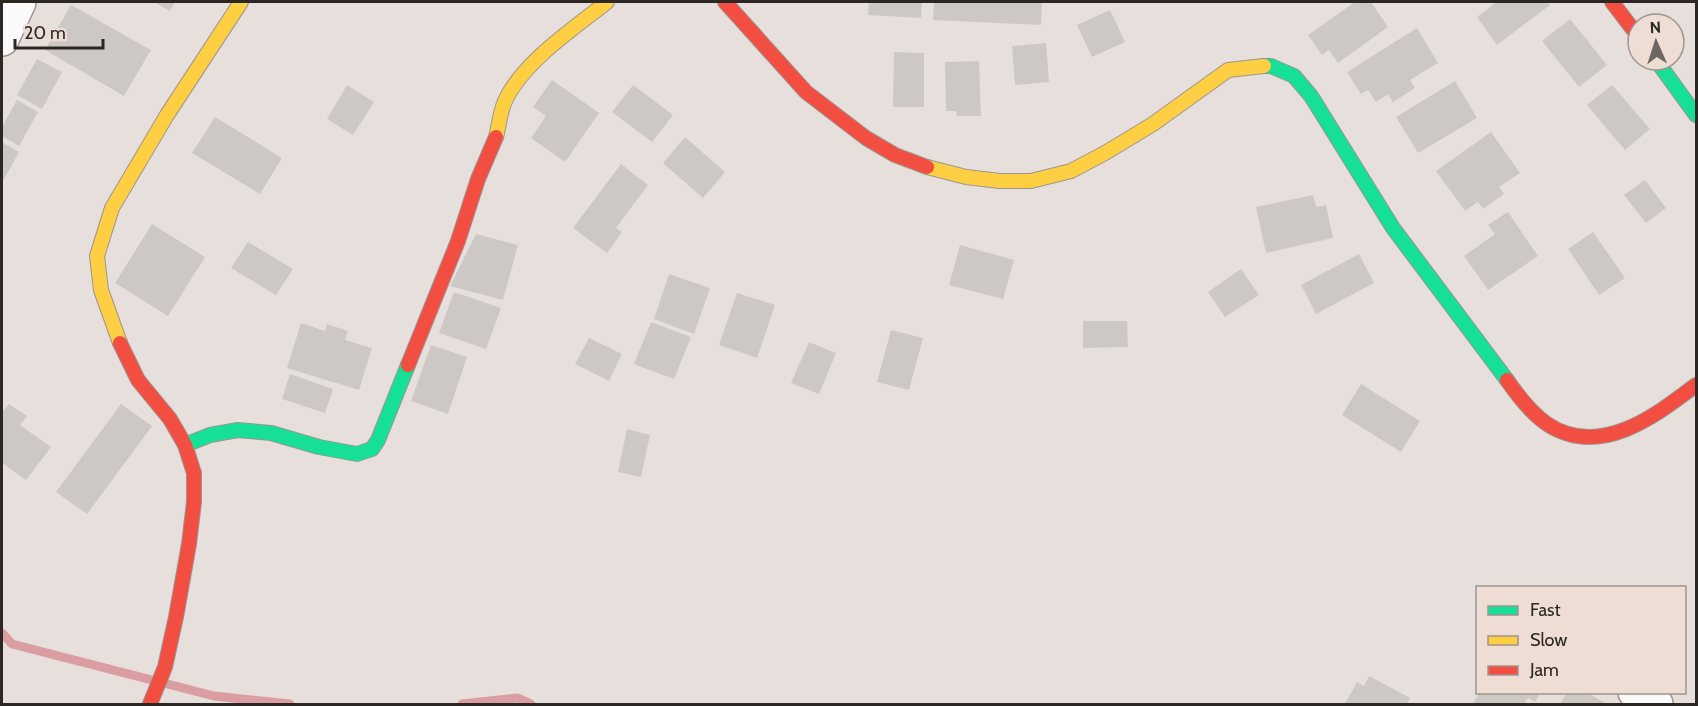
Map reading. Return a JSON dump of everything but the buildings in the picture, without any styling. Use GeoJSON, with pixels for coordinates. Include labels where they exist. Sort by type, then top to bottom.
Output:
{"type":"FeatureCollection","features":[{"type":"Feature","properties":{"kind":"street"},"geometry":{"type":"LineString","coordinates":[[2,39],[19,2]]}},
{"type":"Feature","properties":{"kind":"street"},"geometry":{"type":"LineString","coordinates":[[150,705],[165,667],[180,596],[194,502],[194,473],[185,445],[170,419],[138,380],[117,336],[100,290],[97,256],[112,208],[167,115],[241,2]]}},
{"type":"Feature","properties":{"kind":"street"},"geometry":{"type":"LineString","coordinates":[[185,445],[210,435],[238,430],[271,433],[319,447],[357,454],[372,449],[378,441],[458,241],[478,179],[496,137],[504,104],[518,78],[555,43],[607,2]]}},
{"type":"Feature","properties":{"kind":"street"},"geometry":{"type":"LineString","coordinates":[[725,2],[806,92],[866,138],[895,155],[931,168],[966,177],[1000,181],[1032,181],[1071,171],[1153,124],[1228,70],[1271,66],[1294,76],[1311,96],[1393,228],[1508,382],[1525,403],[1547,424],[1566,433],[1588,437],[1612,435],[1646,422],[1696,385]]}},
{"type":"Feature","properties":{"kind":"street"},"geometry":{"type":"LineString","coordinates":[[1612,2],[1626,20]]}},
{"type":"Feature","properties":{"kind":"street"},"geometry":{"type":"LineString","coordinates":[[1665,72],[1696,115]]}},
{"type":"Feature","properties":{"kind":"street"},"geometry":{"type":"LineString","coordinates":[[1637,694],[1656,705]]}},
{"type":"Feature","properties":{"kind":"waterway"},"geometry":{"type":"LineString","coordinates":[[2,633],[12,644],[214,696],[290,704]]}},
{"type":"Feature","properties":{"kind":"waterway"},"geometry":{"type":"LineString","coordinates":[[462,704],[518,698],[531,704]]}},
{"type":"Feature","properties":{"kind":"traffic: fast"},"geometry":{"type":"LineString","coordinates":[[1264,66],[1271,66],[1294,76],[1311,96],[1393,228],[1507,380]]}},
{"type":"Feature","properties":{"kind":"traffic: fast"},"geometry":{"type":"LineString","coordinates":[[1665,72],[1696,115]]}},
{"type":"Feature","properties":{"kind":"traffic: fast"},"geometry":{"type":"LineString","coordinates":[[185,445],[210,435],[238,430],[271,433],[319,447],[357,454],[372,449],[378,440],[408,365]]}},
{"type":"Feature","properties":{"kind":"traffic: slow"},"geometry":{"type":"LineString","coordinates":[[120,343],[101,290],[97,256],[112,208],[167,115],[241,2]]}},
{"type":"Feature","properties":{"kind":"traffic: slow"},"geometry":{"type":"LineString","coordinates":[[496,137],[505,101],[524,73],[550,47],[607,2]]}},
{"type":"Feature","properties":{"kind":"traffic: slow"},"geometry":{"type":"LineString","coordinates":[[927,167],[966,177],[1000,181],[1031,181],[1071,171],[1153,124],[1228,70],[1264,66]]}},
{"type":"Feature","properties":{"kind":"traffic: jam"},"geometry":{"type":"LineString","coordinates":[[725,2],[806,92],[866,138],[895,155],[927,167]]}},
{"type":"Feature","properties":{"kind":"traffic: jam"},"geometry":{"type":"LineString","coordinates":[[1612,2],[1626,20]]}},
{"type":"Feature","properties":{"kind":"traffic: jam"},"geometry":{"type":"LineString","coordinates":[[408,365],[458,241],[478,179],[496,137]]}},
{"type":"Feature","properties":{"kind":"traffic: jam"},"geometry":{"type":"LineString","coordinates":[[120,343],[138,380],[170,419],[185,445],[194,473],[194,502],[189,544],[176,617],[165,667],[150,704]]}},
{"type":"Feature","properties":{"kind":"traffic: jam"},"geometry":{"type":"LineString","coordinates":[[1507,380],[1525,404],[1547,424],[1567,434],[1587,437],[1607,435],[1645,420],[1696,385]]}}]}
